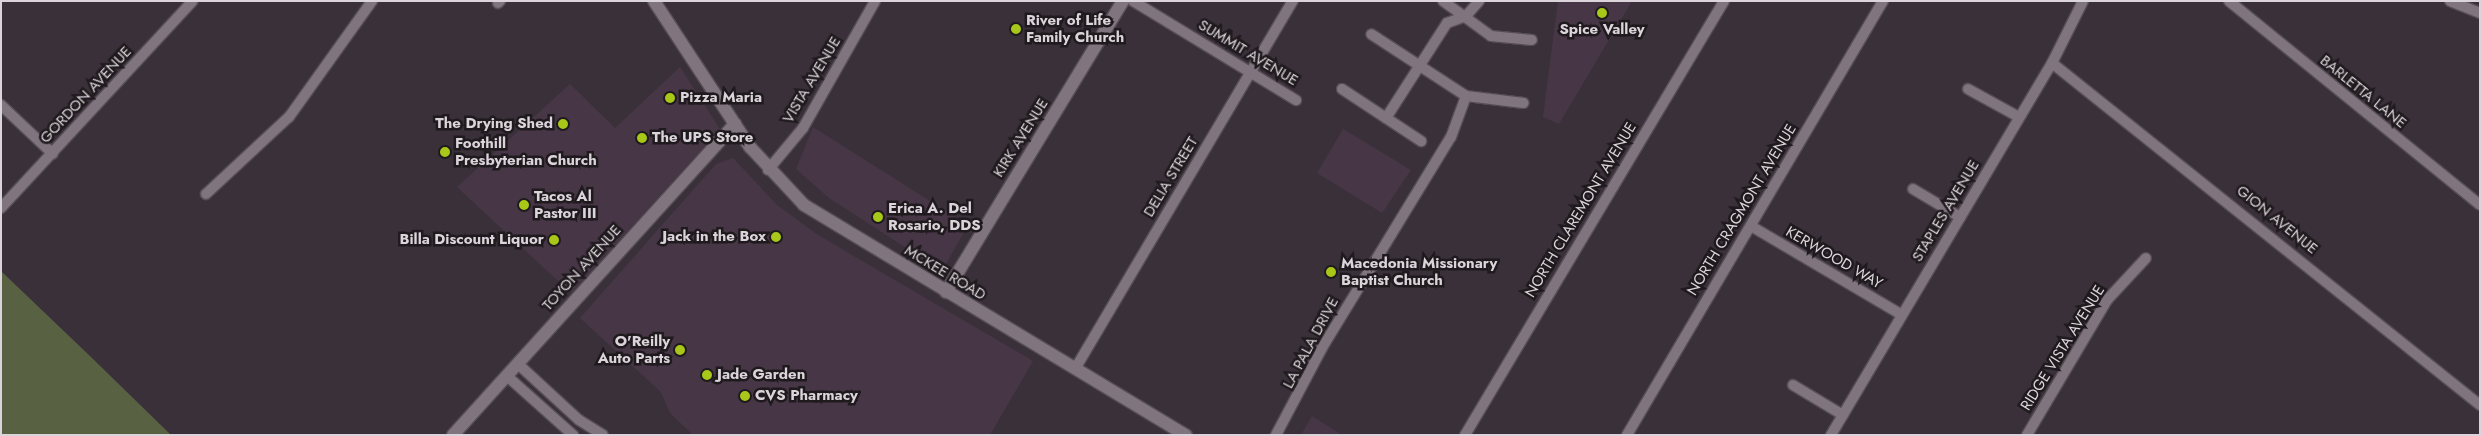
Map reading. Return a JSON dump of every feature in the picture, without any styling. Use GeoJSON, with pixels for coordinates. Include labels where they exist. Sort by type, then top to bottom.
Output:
{"type":"FeatureCollection","features":[{"type":"Feature","properties":{"kind":"street","name":"GORDON AVENUE"},"geometry":{"type":"LineString","coordinates":[[1,208],[193,1]]}},
{"type":"Feature","properties":{"kind":"street"},"geometry":{"type":"LineString","coordinates":[[206,194],[289,117],[372,1]]}},
{"type":"Feature","properties":{"kind":"street","name":"MCKEE ROAD"},"geometry":{"type":"LineString","coordinates":[[654,1],[735,124],[768,170],[804,205],[1186,435]]}},
{"type":"Feature","properties":{"kind":"street","name":"VISTA AVENUE"},"geometry":{"type":"LineString","coordinates":[[768,170],[803,128],[875,1]]}},
{"type":"Feature","properties":{"kind":"street","name":"KIRK AVENUE"},"geometry":{"type":"LineString","coordinates":[[946,292],[1123,1]]}},
{"type":"Feature","properties":{"kind":"street","name":"SUMMIT AVENUE"},"geometry":{"type":"LineString","coordinates":[[1133,1],[1296,100]]}},
{"type":"Feature","properties":{"kind":"street","name":"DELIA STREET"},"geometry":{"type":"LineString","coordinates":[[1075,369],[1293,1]]}},
{"type":"Feature","properties":{"kind":"street"},"geometry":{"type":"LineString","coordinates":[[1443,1],[1491,36],[1532,40]]}},
{"type":"Feature","properties":{"kind":"street"},"geometry":{"type":"LineString","coordinates":[[1386,118],[1446,23],[1466,16],[1479,1]]}},
{"type":"Feature","properties":{"kind":"street","name":"NORTH CLAREMONT AVENUE"},"geometry":{"type":"LineString","coordinates":[[1465,435],[1724,1]]}},
{"type":"Feature","properties":{"kind":"street","name":"NORTH CRAGMONT AVENUE"},"geometry":{"type":"LineString","coordinates":[[1627,435],[1883,1]]}},
{"type":"Feature","properties":{"kind":"street","name":"STAPLES AVENUE"},"geometry":{"type":"LineString","coordinates":[[1831,435],[2052,63],[2083,1]]}},
{"type":"Feature","properties":{"kind":"street","name":"BARLETTA LANE"},"geometry":{"type":"LineString","coordinates":[[2228,1],[2480,205]]}},
{"type":"Feature","properties":{"kind":"street"},"geometry":{"type":"LineString","coordinates":[[2450,1],[2475,8]]}},
{"type":"Feature","properties":{"kind":"street"},"geometry":{"type":"LineString","coordinates":[[1371,34],[1419,63],[1466,96],[1524,103]]}},
{"type":"Feature","properties":{"kind":"street","name":"GION AVENUE"},"geometry":{"type":"LineString","coordinates":[[2052,63],[2198,175],[2480,405]]}},
{"type":"Feature","properties":{"kind":"street"},"geometry":{"type":"LineString","coordinates":[[1342,89],[1421,141]]}},
{"type":"Feature","properties":{"kind":"street"},"geometry":{"type":"LineString","coordinates":[[1968,89],[2020,117]]}},
{"type":"Feature","properties":{"kind":"street","name":"LA PALA DRIVE"},"geometry":{"type":"LineString","coordinates":[[1276,435],[1322,348],[1451,138],[1466,96]]}},
{"type":"Feature","properties":{"kind":"street"},"geometry":{"type":"LineString","coordinates":[[1,105],[53,154]]}},
{"type":"Feature","properties":{"kind":"street","name":"TOYON AVENUE"},"geometry":{"type":"LineString","coordinates":[[453,435],[735,124]]}},
{"type":"Feature","properties":{"kind":"street"},"geometry":{"type":"LineString","coordinates":[[1912,189],[1960,217]]}},
{"type":"Feature","properties":{"kind":"street","name":"KERWOOD WAY"},"geometry":{"type":"LineString","coordinates":[[1751,226],[1902,316]]}},
{"type":"Feature","properties":{"kind":"street","name":"RIDGE VISTA AVENUE"},"geometry":{"type":"LineString","coordinates":[[2027,435],[2106,300],[2146,258]]}},
{"type":"Feature","properties":{"kind":"street"},"geometry":{"type":"LineString","coordinates":[[518,364],[579,420],[603,435]]}},
{"type":"Feature","properties":{"kind":"street"},"geometry":{"type":"LineString","coordinates":[[507,376],[573,435]]}},
{"type":"Feature","properties":{"kind":"street"},"geometry":{"type":"LineString","coordinates":[[1793,385],[1843,415]]}},
{"type":"Feature","properties":{"kind":"shaded area"},"geometry":{"type":"Polygon","coordinates":[[[1558,1],[1632,1],[1559,124],[1543,117],[1558,1]]]}},
{"type":"Feature","properties":{"kind":"shaded area"},"geometry":{"type":"Polygon","coordinates":[[[680,67],[720,129],[571,293],[457,187],[570,84],[615,128],[680,67]]]}},
{"type":"Feature","properties":{"kind":"shaded area"},"geometry":{"type":"Polygon","coordinates":[[[813,127],[968,225],[942,271],[829,198],[796,169],[813,127]]]}},
{"type":"Feature","properties":{"kind":"shaded area"},"geometry":{"type":"Polygon","coordinates":[[[1343,129],[1411,170],[1382,213],[1317,173],[1343,129]]]}},
{"type":"Feature","properties":{"kind":"shaded area"},"geometry":{"type":"Polygon","coordinates":[[[733,158],[777,205],[818,235],[1033,361],[990,435],[693,435],[670,413],[661,392],[580,318],[716,164],[733,158]]]}},
{"type":"Feature","properties":{"kind":"shaded area"},"geometry":{"type":"Polygon","coordinates":[[[1312,416],[1342,435],[1301,435],[1312,416]]]}},
{"type":"Feature","properties":{"kind":"green space"},"geometry":{"type":"Polygon","coordinates":[[[1,271],[92,358],[171,435],[1,435],[1,271]]]}},
{"type":"Feature","properties":{"kind":"place","name":"Spice Valley"},"geometry":{"type":"Point","coordinates":[1602,13]}},
{"type":"Feature","properties":{"kind":"place","name":"River of Life Family Church"},"geometry":{"type":"Point","coordinates":[1016,29]}},
{"type":"Feature","properties":{"kind":"place","name":"Pizza Maria"},"geometry":{"type":"Point","coordinates":[670,98]}},
{"type":"Feature","properties":{"kind":"place","name":"The Drying Shed"},"geometry":{"type":"Point","coordinates":[563,124]}},
{"type":"Feature","properties":{"kind":"place","name":"The UPS Store"},"geometry":{"type":"Point","coordinates":[642,138]}},
{"type":"Feature","properties":{"kind":"place","name":"Foothill Presbyterian Church"},"geometry":{"type":"Point","coordinates":[445,152]}},
{"type":"Feature","properties":{"kind":"place","name":"Tacos Al Pastor III"},"geometry":{"type":"Point","coordinates":[524,205]}},
{"type":"Feature","properties":{"kind":"place","name":"Erica A. Del Rosario, DDS"},"geometry":{"type":"Point","coordinates":[878,217]}},
{"type":"Feature","properties":{"kind":"place","name":"Jack in the Box"},"geometry":{"type":"Point","coordinates":[776,237]}},
{"type":"Feature","properties":{"kind":"place","name":"Billa Discount Liquor"},"geometry":{"type":"Point","coordinates":[554,240]}},
{"type":"Feature","properties":{"kind":"place","name":"Macedonia Missionary Baptist Church"},"geometry":{"type":"Point","coordinates":[1331,272]}},
{"type":"Feature","properties":{"kind":"place","name":"O'Reilly Auto Parts"},"geometry":{"type":"Point","coordinates":[680,350]}},
{"type":"Feature","properties":{"kind":"place","name":"Jade Garden"},"geometry":{"type":"Point","coordinates":[707,375]}},
{"type":"Feature","properties":{"kind":"place","name":"CVS Pharmacy"},"geometry":{"type":"Point","coordinates":[745,396]}}]}
